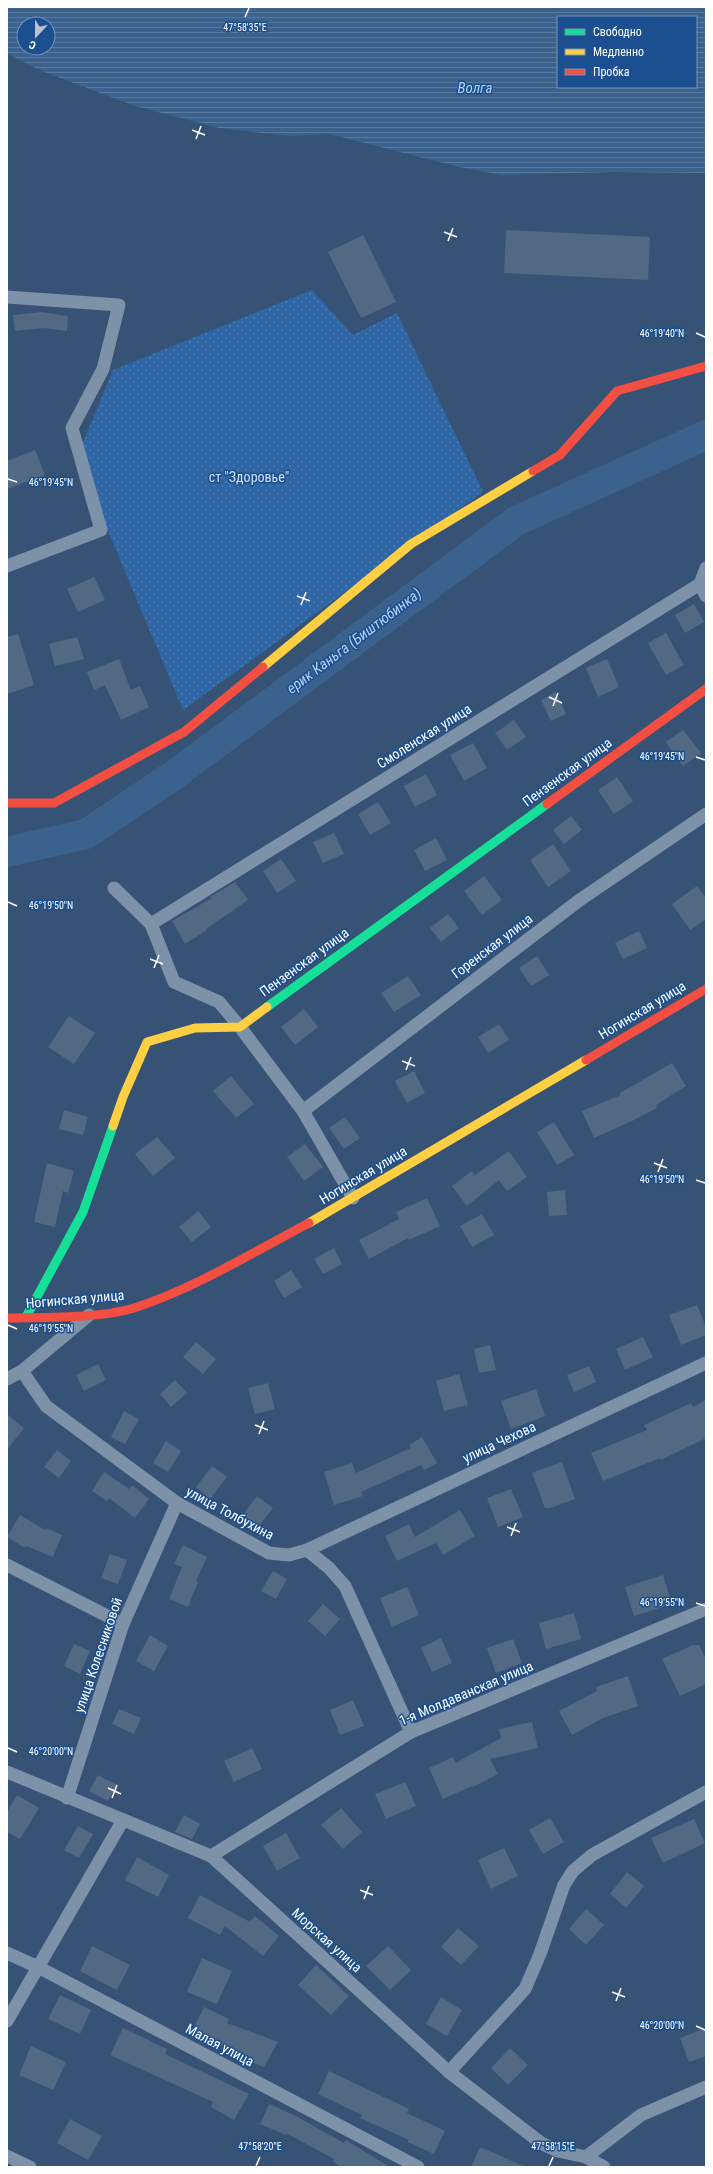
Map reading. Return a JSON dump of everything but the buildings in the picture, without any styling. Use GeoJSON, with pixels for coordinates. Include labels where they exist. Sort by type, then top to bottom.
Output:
{"type":"FeatureCollection","features":[{"type":"Feature","properties":{"kind":"street"},"geometry":{"type":"LineString","coordinates":[[7,297],[119,305],[103,369],[72,428],[100,530],[7,566]]}},
{"type":"Feature","properties":{"kind":"street"},"geometry":{"type":"LineString","coordinates":[[7,803],[54,803],[184,732],[411,544],[560,455],[618,391],[706,366]]}},
{"type":"Feature","properties":{"kind":"street"},"geometry":{"type":"LineString","coordinates":[[706,568],[700,584],[706,596]]}},
{"type":"Feature","properties":{"kind":"street","name":"Смоленская улица"},"geometry":{"type":"LineString","coordinates":[[151,924],[700,584]]}},
{"type":"Feature","properties":{"kind":"street","name":"Пензенская улица"},"geometry":{"type":"LineString","coordinates":[[240,1027],[706,688]]}},
{"type":"Feature","properties":{"kind":"street","name":"Горенская улица"},"geometry":{"type":"LineString","coordinates":[[303,1111],[581,899],[706,814]]}},
{"type":"Feature","properties":{"kind":"street"},"geometry":{"type":"LineString","coordinates":[[114,888],[151,924],[174,982],[219,1002],[240,1027],[303,1111],[353,1198]]}},
{"type":"Feature","properties":{"kind":"street","name":"Ногинская улица"},"geometry":{"type":"LineString","coordinates":[[9,1318],[89,1315],[133,1308],[199,1281],[314,1221],[706,989]]}},
{"type":"Feature","properties":{"kind":"street"},"geometry":{"type":"LineString","coordinates":[[26,1317],[83,1212],[123,1097],[147,1042],[195,1028],[240,1027]]}},
{"type":"Feature","properties":{"kind":"street"},"geometry":{"type":"LineString","coordinates":[[7,1379],[22,1371],[89,1315]]}},
{"type":"Feature","properties":{"kind":"street","name":"улица Чехова"},"geometry":{"type":"LineString","coordinates":[[306,1550],[706,1363]]}},
{"type":"Feature","properties":{"kind":"street","name":"улица Толбухина"},"geometry":{"type":"LineString","coordinates":[[22,1371],[46,1406],[177,1504],[269,1553],[289,1555],[306,1550]]}},
{"type":"Feature","properties":{"kind":"street","name":"улица Колесниковой"},"geometry":{"type":"LineString","coordinates":[[67,1798],[123,1624],[177,1504]]}},
{"type":"Feature","properties":{"kind":"street"},"geometry":{"type":"LineString","coordinates":[[306,1550],[329,1568],[345,1586],[411,1732]]}},
{"type":"Feature","properties":{"kind":"street"},"geometry":{"type":"LineString","coordinates":[[7,1565],[123,1624]]}},
{"type":"Feature","properties":{"kind":"street","name":"1-я Молдаванская улица"},"geometry":{"type":"LineString","coordinates":[[211,1856],[411,1732],[706,1609]]}},
{"type":"Feature","properties":{"kind":"street","name":"Морская улица"},"geometry":{"type":"LineString","coordinates":[[7,1772],[211,1856],[449,2072],[541,2143],[558,2151],[586,2157],[604,2167]]}},
{"type":"Feature","properties":{"kind":"street"},"geometry":{"type":"LineString","coordinates":[[449,2072],[525,1989],[540,1954],[564,1885],[573,1872],[592,1855],[706,1792]]}},
{"type":"Feature","properties":{"kind":"street"},"geometry":{"type":"LineString","coordinates":[[7,2021],[123,1820]]}},
{"type":"Feature","properties":{"kind":"street","name":"Малая улица"},"geometry":{"type":"LineString","coordinates":[[7,1953],[38,1967],[418,2167]]}},
{"type":"Feature","properties":{"kind":"street"},"geometry":{"type":"LineString","coordinates":[[586,2157],[641,2115],[706,2087]]}},
{"type":"Feature","properties":{"kind":"street"},"geometry":{"type":"LineString","coordinates":[[7,2156],[30,2167]]}},
{"type":"Feature","properties":{"kind":"green space","name":"ст \"Здоровье\""},"geometry":{"type":"Polygon","coordinates":[[[312,290],[353,335],[397,313],[483,492],[183,710],[77,457],[113,370],[312,290]]]}},
{"type":"Feature","properties":{"kind":"water","name":"Волга"},"geometry":{"type":"Polygon","coordinates":[[[7,7],[706,7],[706,173],[614,172],[502,175],[459,167],[329,134],[289,136],[219,128],[135,106],[44,72],[7,54],[7,7]]]}},
{"type":"Feature","properties":{"kind":"waterway","name":"ерик Каньга (Биштюбинка)"},"geometry":{"type":"LineString","coordinates":[[7,852],[86,834],[174,775],[516,521],[706,435]]}},
{"type":"Feature","properties":{"kind":"traffic: fast"},"geometry":{"type":"LineString","coordinates":[[267,1007],[547,804]]}},
{"type":"Feature","properties":{"kind":"traffic: fast"},"geometry":{"type":"LineString","coordinates":[[26,1317],[83,1212],[113,1126]]}},
{"type":"Feature","properties":{"kind":"traffic: slow"},"geometry":{"type":"LineString","coordinates":[[263,667],[411,544],[533,471]]}},
{"type":"Feature","properties":{"kind":"traffic: slow"},"geometry":{"type":"LineString","coordinates":[[113,1126],[123,1097],[147,1042],[195,1028],[240,1027],[267,1007]]}},
{"type":"Feature","properties":{"kind":"traffic: slow"},"geometry":{"type":"LineString","coordinates":[[309,1223],[586,1060]]}},
{"type":"Feature","properties":{"kind":"traffic: jam"},"geometry":{"type":"LineString","coordinates":[[533,471],[560,455],[617,391],[706,366]]}},
{"type":"Feature","properties":{"kind":"traffic: jam"},"geometry":{"type":"LineString","coordinates":[[7,803],[54,803],[184,732],[263,667]]}},
{"type":"Feature","properties":{"kind":"traffic: jam"},"geometry":{"type":"LineString","coordinates":[[547,804],[706,689]]}},
{"type":"Feature","properties":{"kind":"traffic: jam"},"geometry":{"type":"LineString","coordinates":[[586,1060],[706,989]]}},
{"type":"Feature","properties":{"kind":"traffic: jam"},"geometry":{"type":"LineString","coordinates":[[7,1318],[88,1316],[120,1312],[134,1308],[157,1300],[201,1280],[309,1223]]}}]}
